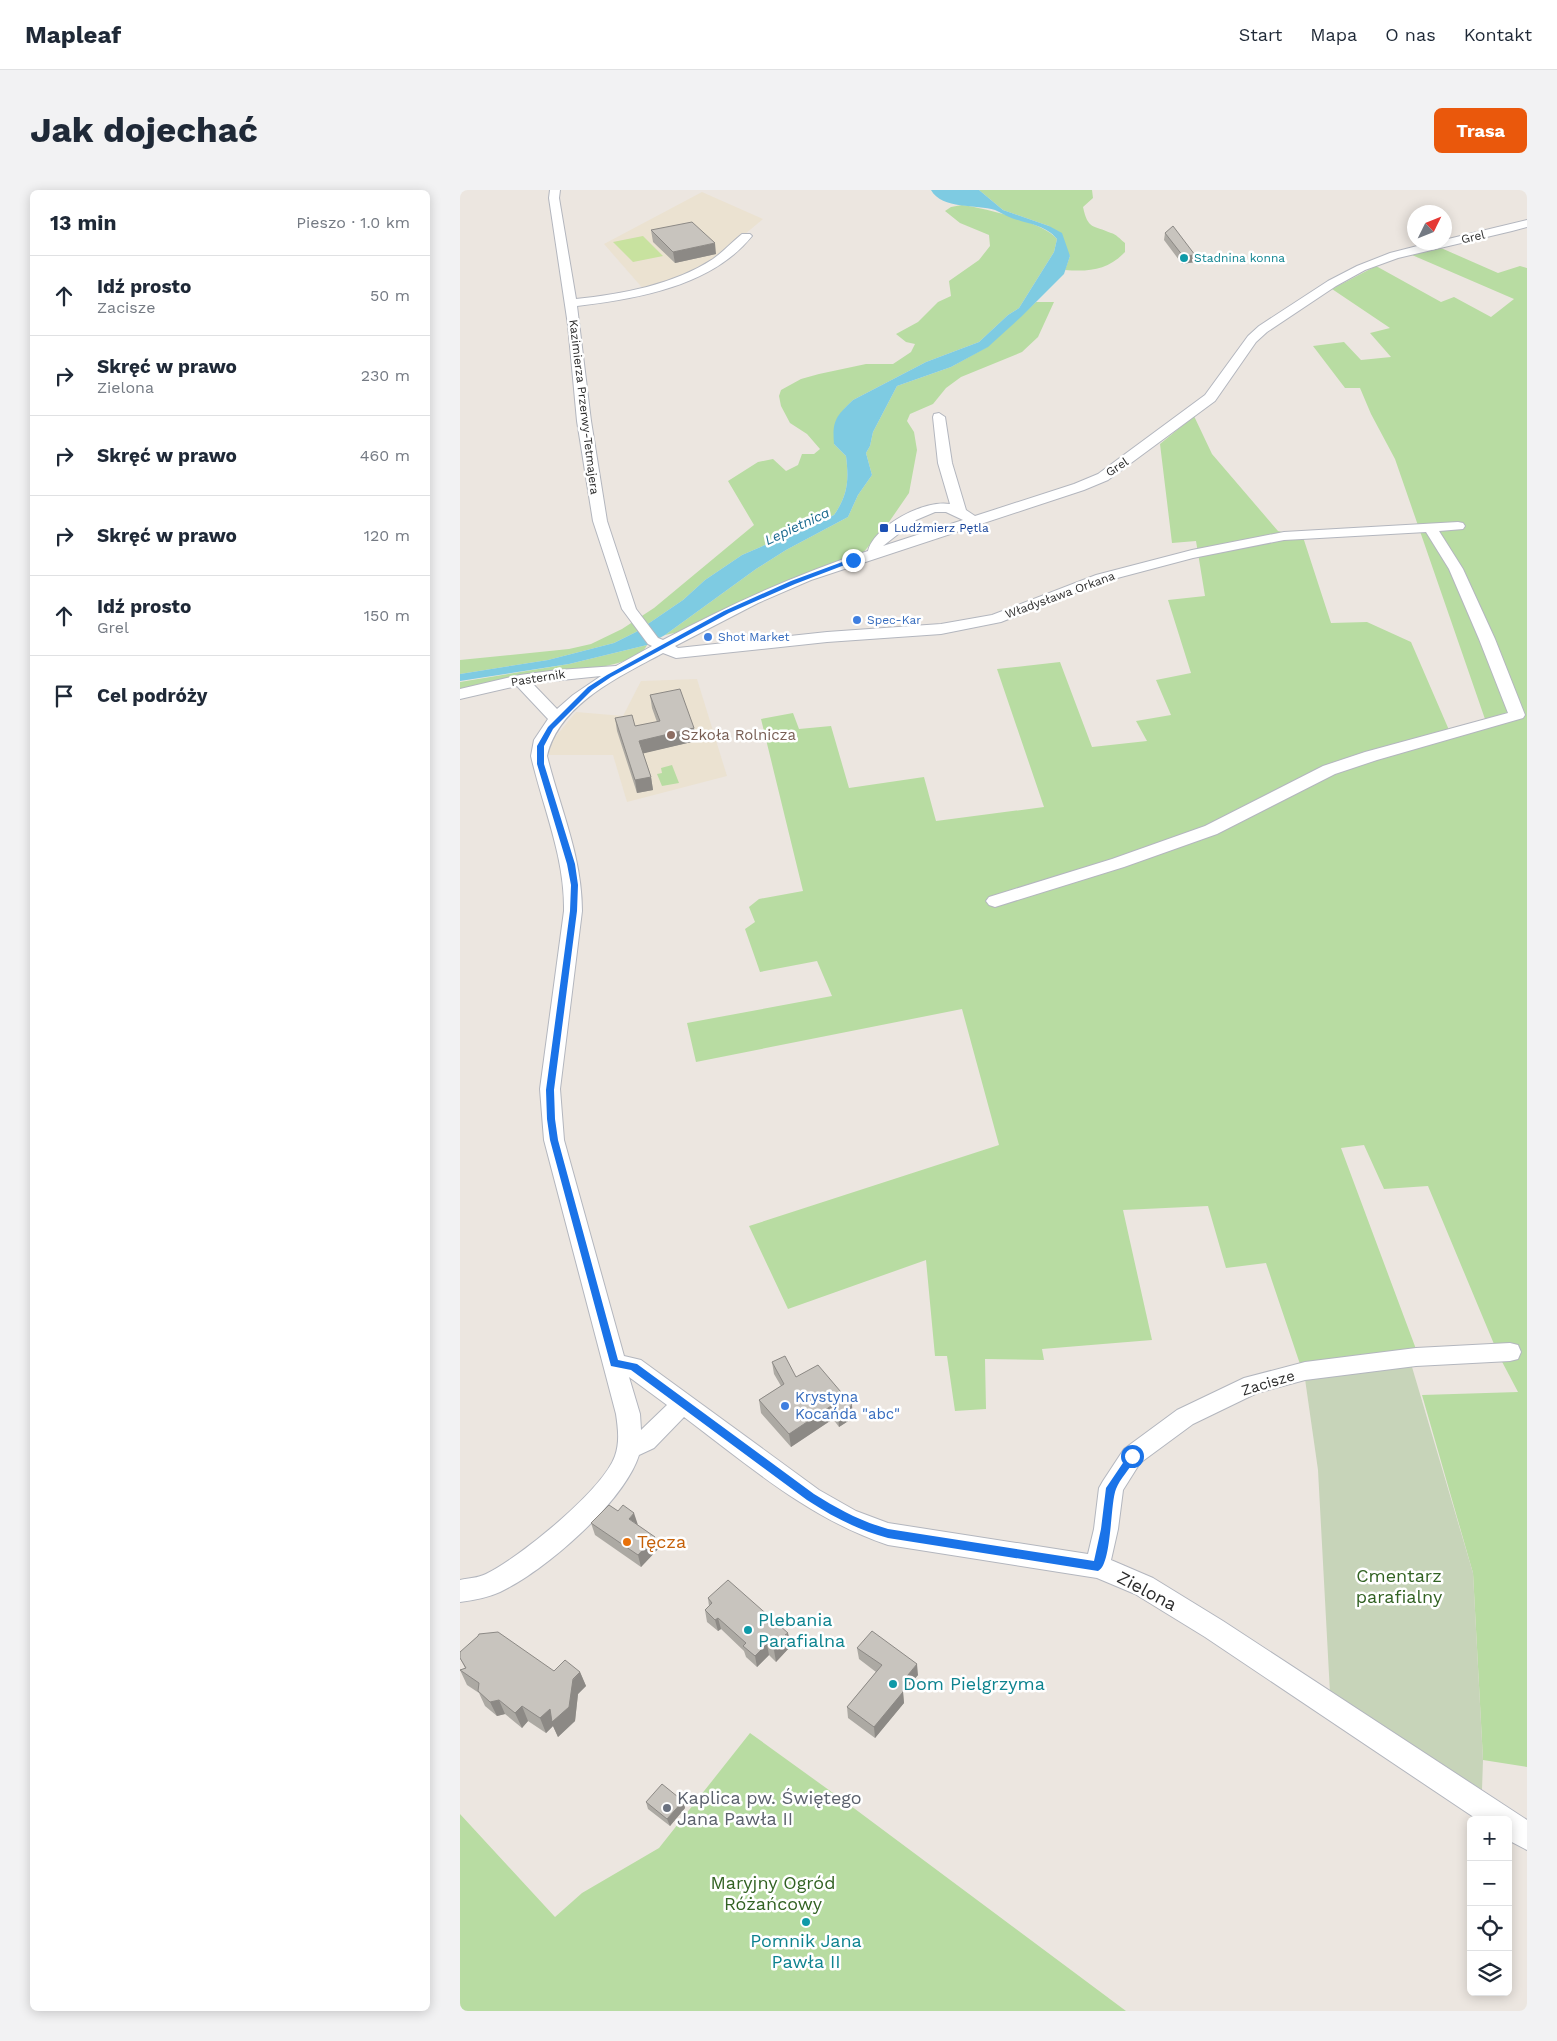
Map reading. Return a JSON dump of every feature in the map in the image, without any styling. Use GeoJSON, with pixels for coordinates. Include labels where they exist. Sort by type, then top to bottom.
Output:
{"type":"FeatureCollection","features":[{"type":"Feature","properties":{"kind":"street","name":"Kazimierza Przerwy-Tetmajera"},"geometry":{"type":"LineString","coordinates":[[555,190],[554,198],[570,304],[584,421],[600,521],[629,609],[635,620],[659,645]]}},
{"type":"Feature","properties":{"kind":"street","name":"Grel"},"geometry":{"type":"LineString","coordinates":[[659,645],[756,598],[824,570],[1079,487],[1103,477],[1210,398],[1252,339],[1263,329],[1359,269],[1393,256],[1499,231],[1527,222]]}},
{"type":"Feature","properties":{"kind":"street"},"geometry":{"type":"LineString","coordinates":[[570,304],[600,300],[686,277],[717,262],[746,236]]}},
{"type":"Feature","properties":{"kind":"street"},"geometry":{"type":"LineString","coordinates":[[939,417],[951,486],[959,510]]}},
{"type":"Feature","properties":{"kind":"street"},"geometry":{"type":"LineString","coordinates":[[931,507],[951,486]]}},
{"type":"Feature","properties":{"kind":"street"},"geometry":{"type":"LineString","coordinates":[[874,554],[876,543],[919,512],[931,507],[947,506],[959,510],[974,522]]}},
{"type":"Feature","properties":{"kind":"street","name":"Władysława Orkana"},"geometry":{"type":"LineString","coordinates":[[659,645],[676,653],[688,653],[826,636],[941,629],[996,619],[1101,578],[1224,547],[1284,536],[1458,526]]}},
{"type":"Feature","properties":{"kind":"street"},"geometry":{"type":"LineString","coordinates":[[995,901],[1211,830],[1329,770],[1371,756],[1517,715],[1487,639],[1456,569],[1430,528]]}},
{"type":"Feature","properties":{"kind":"street"},"geometry":{"type":"LineString","coordinates":[[460,1590],[482,1588],[494,1583],[537,1554],[601,1495],[616,1478],[629,1448],[630,1430],[628,1414],[554,1140],[551,1119],[550,1090],[573,911],[574,885],[571,864],[539,756],[542,741],[558,720],[590,688],[659,645]]}},
{"type":"Feature","properties":{"kind":"street","name":"Pasternik"},"geometry":{"type":"LineString","coordinates":[[460,694],[520,680],[596,670],[618,671]]}},
{"type":"Feature","properties":{"kind":"street"},"geometry":{"type":"LineString","coordinates":[[520,680],[558,720]]}},
{"type":"Feature","properties":{"kind":"street","name":"Zacisze"},"geometry":{"type":"LineString","coordinates":[[1098,1567],[1106,1529],[1111,1488],[1132,1456],[1186,1417],[1252,1384],[1305,1371],[1416,1357],[1510,1352]]}},
{"type":"Feature","properties":{"kind":"street","name":"Zielona"},"geometry":{"type":"LineString","coordinates":[[615,1364],[633,1367],[810,1497],[840,1516],[864,1527],[888,1534],[1098,1567],[1144,1586],[1214,1629],[1497,1816]]}},
{"type":"Feature","properties":{"kind":"street"},"geometry":{"type":"LineString","coordinates":[[629,1448],[646,1440],[682,1403]]}},
{"type":"Feature","properties":{"kind":"street"},"geometry":{"type":"LineString","coordinates":[[1512,1827],[1527,1836]]}},
{"type":"Feature","properties":{"kind":"shaded area"},"geometry":{"type":"Polygon","coordinates":[[[702,192],[763,219],[714,260],[697,268],[702,274],[646,292],[604,244],[702,192]]]}},
{"type":"Feature","properties":{"kind":"shaded area"},"geometry":{"type":"Polygon","coordinates":[[[697,679],[727,776],[627,802],[613,755],[549,755],[552,741],[576,712],[623,716],[641,681],[697,679]]]}},
{"type":"Feature","properties":{"kind":"green space"},"geometry":{"type":"Polygon","coordinates":[[[979,190],[1092,190],[1093,198],[1083,207],[1087,220],[1092,226],[1118,237],[1125,243],[1125,252],[1112,263],[1105,266],[1082,271],[1065,270],[1070,256],[1049,226],[1003,210],[979,190]]]}},
{"type":"Feature","properties":{"kind":"green space"},"geometry":{"type":"Polygon","coordinates":[[[962,205],[998,213],[1039,227],[1057,239],[1054,252],[1019,308],[1008,315],[979,342],[926,362],[853,400],[844,409],[834,444],[846,456],[847,480],[845,494],[834,515],[742,555],[705,580],[683,600],[636,632],[614,643],[548,660],[460,674],[460,660],[569,649],[591,644],[622,629],[654,608],[754,525],[728,481],[758,462],[773,459],[786,471],[798,465],[802,454],[814,454],[820,449],[807,434],[790,423],[781,406],[779,396],[781,390],[801,379],[819,374],[866,364],[893,364],[911,352],[915,344],[906,342],[896,334],[918,322],[938,302],[951,296],[949,281],[979,260],[990,246],[989,235],[960,223],[945,211],[951,207],[962,205]]]}},
{"type":"Feature","properties":{"kind":"green space"},"geometry":{"type":"Polygon","coordinates":[[[643,236],[663,256],[633,262],[613,242],[643,236]]]}},
{"type":"Feature","properties":{"kind":"green space"},"geometry":{"type":"Polygon","coordinates":[[[1433,250],[1446,250],[1498,273],[1520,266],[1527,268],[1527,1767],[1483,1760],[1473,1573],[1422,1395],[1518,1392],[1499,1356],[1428,1186],[1384,1189],[1364,1145],[1341,1148],[1416,1349],[1418,1360],[1412,1367],[1305,1379],[1266,1263],[1226,1268],[1208,1206],[1123,1210],[1152,1340],[1042,1349],[1044,1360],[985,1359],[986,1409],[955,1411],[947,1356],[935,1356],[926,1260],[788,1309],[749,1226],[999,1145],[962,1009],[696,1062],[687,1023],[832,996],[817,961],[760,972],[745,929],[755,922],[749,907],[759,899],[803,891],[761,719],[793,713],[799,729],[831,726],[849,788],[924,777],[936,821],[1044,807],[997,669],[1060,662],[1092,747],[1147,741],[1136,721],[1171,715],[1156,680],[1191,673],[1168,600],[1205,596],[1196,541],[1172,543],[1160,444],[1194,416],[1212,454],[1278,531],[1303,537],[1331,623],[1367,622],[1411,642],[1449,730],[1486,722],[1395,459],[1371,414],[1360,388],[1345,388],[1313,346],[1344,342],[1361,360],[1391,357],[1370,333],[1390,328],[1332,289],[1376,266],[1441,302],[1454,297],[1491,317],[1514,299],[1412,255],[1433,250]]]}},
{"type":"Feature","properties":{"kind":"green space"},"geometry":{"type":"Polygon","coordinates":[[[1036,302],[1054,302],[1038,337],[1022,352],[961,377],[946,388],[933,404],[910,414],[907,421],[914,432],[917,450],[909,493],[889,522],[862,554],[787,581],[679,632],[665,635],[756,569],[786,550],[848,517],[858,495],[872,475],[866,453],[870,446],[873,432],[897,386],[951,367],[987,347],[1036,302]]]}},
{"type":"Feature","properties":{"kind":"green space"},"geometry":{"type":"Polygon","coordinates":[[[647,645],[640,653],[613,664],[579,671],[535,676],[460,692],[460,682],[569,664],[647,645]]]}},
{"type":"Feature","properties":{"kind":"green space"},"geometry":{"type":"Polygon","coordinates":[[[672,765],[679,783],[662,786],[657,774],[662,773],[661,768],[672,765]]]}},
{"type":"Feature","properties":{"kind":"green space","name":"Cmentarz parafialny"},"geometry":{"type":"Polygon","coordinates":[[[1412,1367],[1473,1573],[1483,1760],[1482,1790],[1330,1693],[1318,1470],[1305,1379],[1412,1367]]]}},
{"type":"Feature","properties":{"kind":"green space","name":"Maryjny Ogród Różańcowy"},"geometry":{"type":"Polygon","coordinates":[[[750,1733],[1126,2011],[460,2011],[460,1814],[555,1917],[582,1893],[659,1848],[750,1733]]]}},
{"type":"Feature","properties":{"kind":"water"},"geometry":{"type":"Polygon","coordinates":[[[931,190],[979,190],[1003,210],[1049,226],[1062,233],[1070,256],[1064,274],[988,347],[951,367],[897,386],[873,432],[870,446],[866,453],[872,475],[858,495],[848,517],[786,550],[756,569],[665,635],[647,645],[569,664],[460,681],[460,674],[548,660],[614,643],[636,632],[683,600],[705,580],[742,555],[834,515],[845,494],[847,480],[846,456],[834,444],[836,419],[843,410],[853,400],[926,362],[979,342],[1008,315],[1019,308],[1054,252],[1057,239],[1047,230],[988,208],[951,204],[943,201],[931,190]]]}},
{"type":"Feature","properties":{"kind":"building"},"geometry":{"type":"Polygon","coordinates":[[[692,222],[715,243],[673,252],[651,230],[692,222]]]}},
{"type":"Feature","properties":{"kind":"building"},"geometry":{"type":"Polygon","coordinates":[[[1173,226],[1195,255],[1183,256],[1165,233],[1173,226]]]}},
{"type":"Feature","properties":{"kind":"building"},"geometry":{"type":"Polygon","coordinates":[[[680,689],[694,728],[639,741],[651,777],[635,780],[615,718],[632,715],[635,726],[660,721],[650,695],[680,689]]]}},
{"type":"Feature","properties":{"kind":"building"},"geometry":{"type":"Polygon","coordinates":[[[785,1356],[796,1377],[818,1365],[852,1405],[838,1414],[831,1406],[789,1434],[759,1400],[784,1384],[772,1362],[785,1356]]]}},
{"type":"Feature","properties":{"kind":"building"},"geometry":{"type":"Polygon","coordinates":[[[609,1505],[618,1511],[623,1505],[634,1513],[629,1519],[655,1537],[638,1555],[591,1523],[609,1505]]]}},
{"type":"Feature","properties":{"kind":"building","name":"Plebania Parafialna"},"geometry":{"type":"Polygon","coordinates":[[[728,1580],[788,1633],[774,1650],[767,1644],[755,1656],[743,1646],[746,1643],[718,1618],[715,1620],[705,1610],[712,1603],[708,1598],[728,1580]]]}},
{"type":"Feature","properties":{"kind":"building","name":"Dom Pielgrzyma"},"geometry":{"type":"Polygon","coordinates":[[[872,1631],[917,1664],[903,1681],[903,1692],[874,1727],[847,1707],[882,1665],[857,1648],[872,1631]]]}},
{"type":"Feature","properties":{"kind":"building"},"geometry":{"type":"Polygon","coordinates":[[[498,1632],[554,1671],[565,1660],[580,1672],[573,1679],[569,1707],[552,1722],[550,1709],[540,1718],[522,1706],[515,1713],[499,1700],[490,1702],[478,1691],[479,1683],[460,1670],[466,1668],[460,1658],[460,1652],[479,1634],[498,1632]]]}},
{"type":"Feature","properties":{"kind":"building","name":"Kaplica pw. Świętego Jana Pawła II"},"geometry":{"type":"Polygon","coordinates":[[[662,1784],[683,1801],[667,1819],[646,1802],[662,1784]]]}},
{"type":"Feature","properties":{"kind":"place","name":"Stadnina konna"},"geometry":{"type":"Point","coordinates":[1184,258]}},
{"type":"Feature","properties":{"kind":"place","name":"Ludźmierz Pętla"},"geometry":{"type":"Point","coordinates":[884,528]}},
{"type":"Feature","properties":{"kind":"place","name":"Spec-Kar"},"geometry":{"type":"Point","coordinates":[857,620]}},
{"type":"Feature","properties":{"kind":"place","name":"Shot Market"},"geometry":{"type":"Point","coordinates":[708,637]}},
{"type":"Feature","properties":{"kind":"place","name":"Szkoła Rolnicza"},"geometry":{"type":"Point","coordinates":[671,735]}},
{"type":"Feature","properties":{"kind":"place","name":"Krystyna Kocańda \"abc\""},"geometry":{"type":"Point","coordinates":[785,1406]}},
{"type":"Feature","properties":{"kind":"place","name":"Tęcza"},"geometry":{"type":"Point","coordinates":[627,1542]}},
{"type":"Feature","properties":{"kind":"place","name":"Plebania Parafialna"},"geometry":{"type":"Point","coordinates":[748,1630]}},
{"type":"Feature","properties":{"kind":"place","name":"Dom Pielgrzyma"},"geometry":{"type":"Point","coordinates":[893,1684]}},
{"type":"Feature","properties":{"kind":"place","name":"Kaplica pw. Świętego Jana Pawła II"},"geometry":{"type":"Point","coordinates":[667,1808]}},
{"type":"Feature","properties":{"kind":"place","name":"Pomnik Jana Pawła II"},"geometry":{"type":"Point","coordinates":[806,1922]}},
{"type":"Feature","properties":{"kind":"route"},"geometry":{"type":"LineString","coordinates":[[853,560],[756,598],[686,633],[609,676],[590,688],[568,709],[550,728],[540,746],[539,756],[571,864],[574,885],[573,911],[550,1090],[551,1119],[554,1140],[615,1364],[633,1367],[810,1497],[840,1516],[864,1527],[888,1534],[1098,1567],[1106,1529],[1111,1488],[1132,1456]]}},
{"type":"Feature","properties":{"kind":"water label","name":"Lepietnica"},"geometry":{"type":"Point","coordinates":[797,526]}}]}
